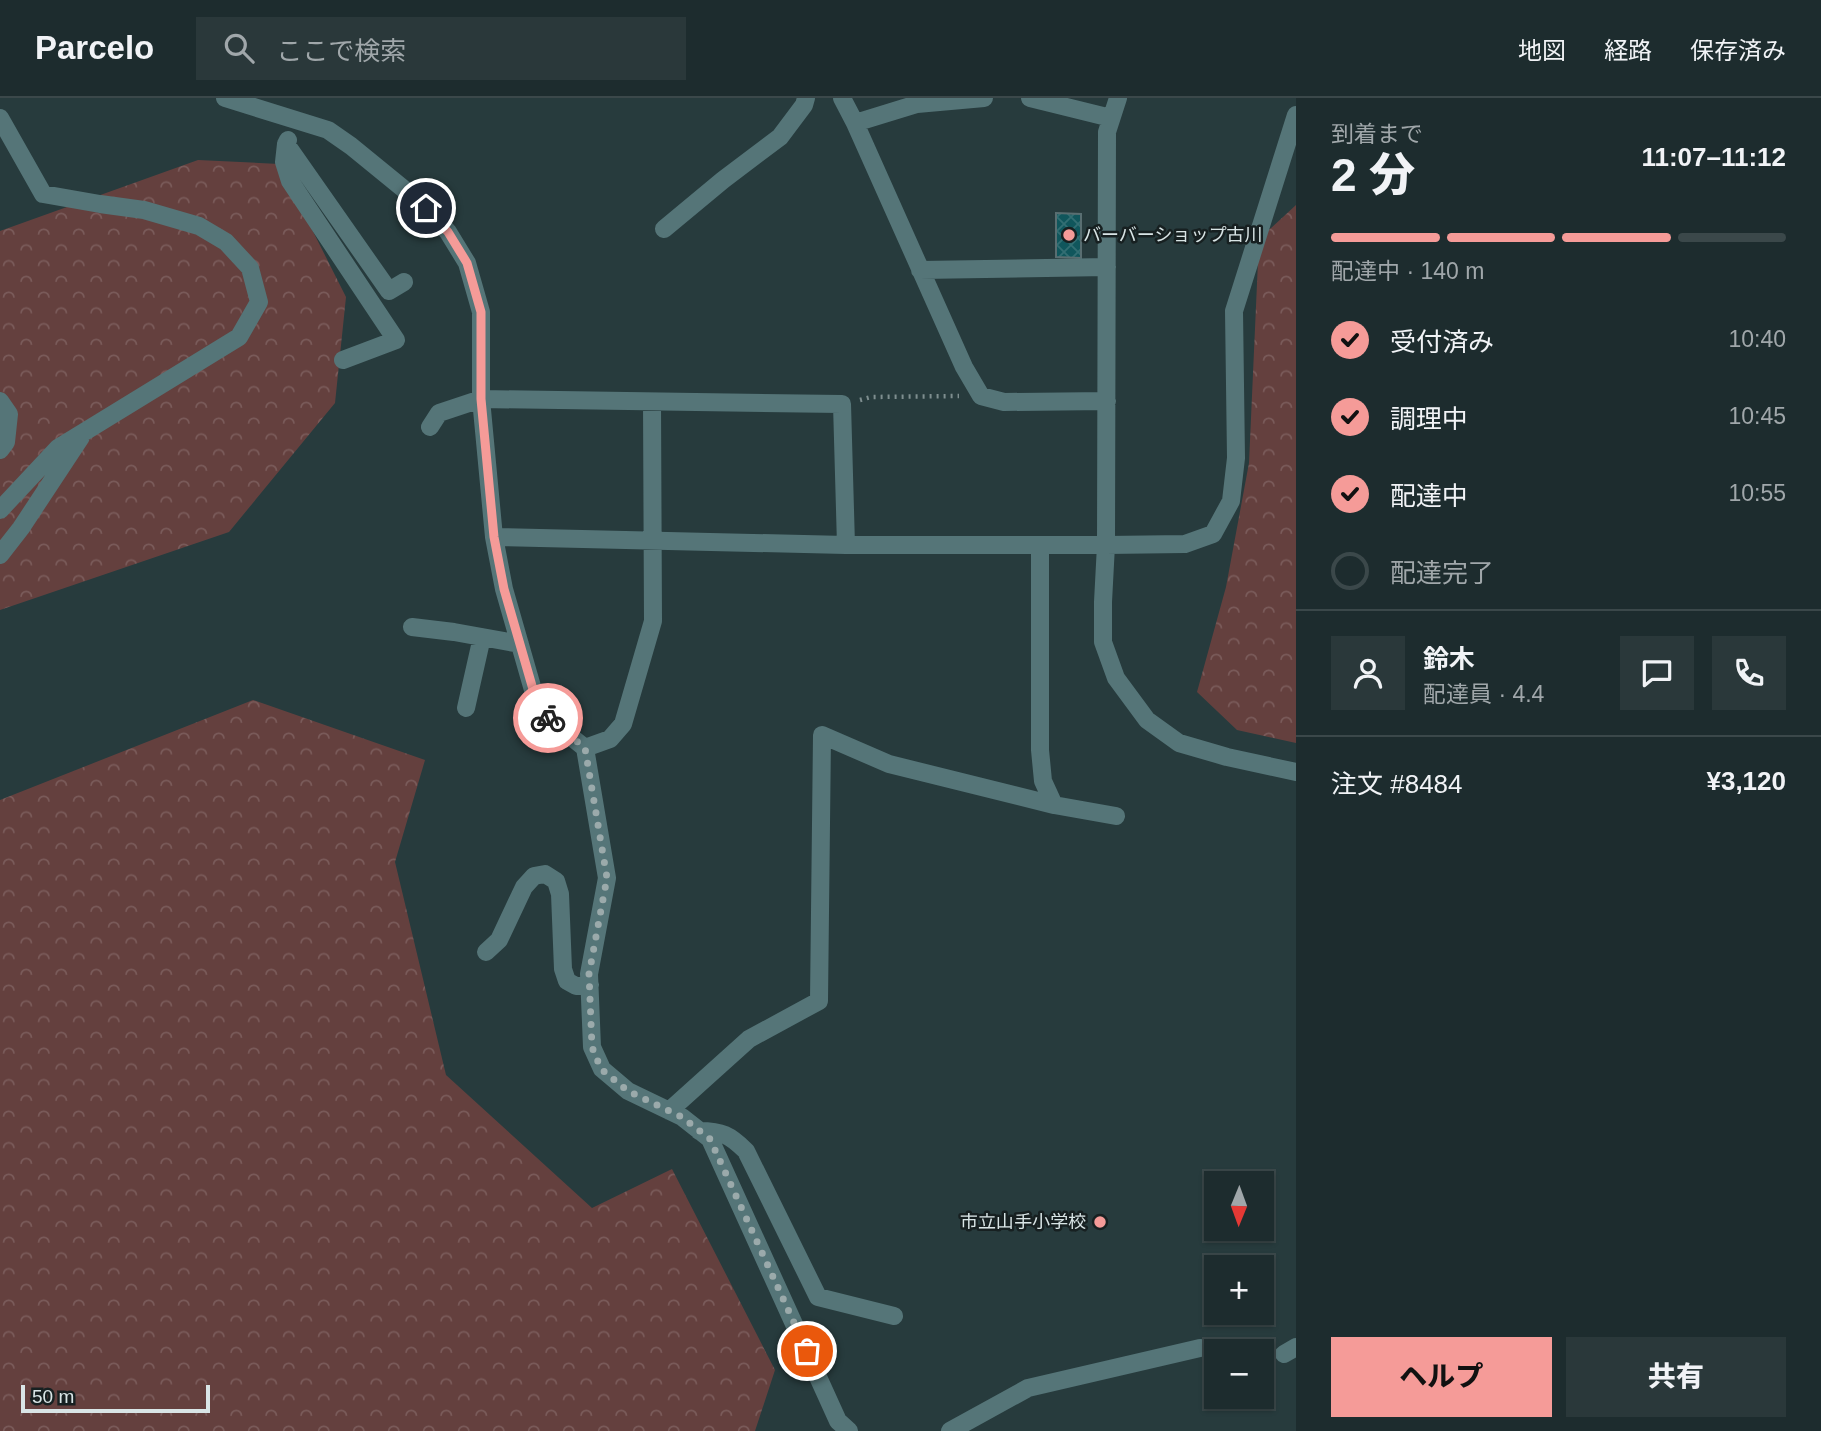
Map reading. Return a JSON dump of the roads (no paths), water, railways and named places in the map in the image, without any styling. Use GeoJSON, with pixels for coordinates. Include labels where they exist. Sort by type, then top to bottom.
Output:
{"type":"FeatureCollection","features":[{"type":"Feature","properties":{"kind":"street"},"geometry":{"type":"LineString","coordinates":[[225,98],[328,130],[426,208],[448,232],[467,263],[481,312],[481,399],[494,537],[504,589],[539,710],[585,748],[607,878],[589,974],[592,1047],[601,1069],[628,1091],[682,1117],[710,1139],[838,1421],[849,1431]]}},
{"type":"Feature","properties":{"kind":"street"},"geometry":{"type":"LineString","coordinates":[[664,229],[780,136],[806,98]]}},
{"type":"Feature","properties":{"kind":"street"},"geometry":{"type":"LineString","coordinates":[[842,98],[964,368],[981,396],[1004,402],[1107,401]]}},
{"type":"Feature","properties":{"kind":"street"},"geometry":{"type":"LineString","coordinates":[[855,123],[917,104],[984,98]]}},
{"type":"Feature","properties":{"kind":"street"},"geometry":{"type":"LineString","coordinates":[[1030,98],[1111,118]]}},
{"type":"Feature","properties":{"kind":"street"},"geometry":{"type":"LineString","coordinates":[[1118,98],[1107,132],[1106,545],[1103,642],[1116,678],[1147,720],[1179,743],[1296,772]]}},
{"type":"Feature","properties":{"kind":"street"},"geometry":{"type":"LineString","coordinates":[[494,537],[846,545],[1106,545],[1185,544],[1213,534],[1231,501],[1236,458],[1234,311],[1296,115]]}},
{"type":"Feature","properties":{"kind":"street"},"geometry":{"type":"LineString","coordinates":[[0,118],[43,194],[144,210],[199,226],[226,242],[252,273],[259,302],[239,337],[58,448],[0,510]]}},
{"type":"Feature","properties":{"kind":"street"},"geometry":{"type":"LineString","coordinates":[[294,120],[286,144],[284,162],[290,181],[396,340],[343,360]]}},
{"type":"Feature","properties":{"kind":"street"},"geometry":{"type":"LineString","coordinates":[[286,144],[389,291],[404,282]]}},
{"type":"Feature","properties":{"kind":"street"},"geometry":{"type":"LineString","coordinates":[[920,270],[1107,267]]}},
{"type":"Feature","properties":{"kind":"street"},"geometry":{"type":"LineString","coordinates":[[430,427],[439,413],[481,399],[842,404],[846,545]]}},
{"type":"Feature","properties":{"kind":"street"},"geometry":{"type":"LineString","coordinates":[[0,401],[9,414],[6,442],[0,450]]}},
{"type":"Feature","properties":{"kind":"street"},"geometry":{"type":"LineString","coordinates":[[585,748],[610,739],[624,724],[653,621],[652,402]]}},
{"type":"Feature","properties":{"kind":"street"},"geometry":{"type":"LineString","coordinates":[[0,555],[85,431]]}},
{"type":"Feature","properties":{"kind":"street"},"geometry":{"type":"LineString","coordinates":[[1040,545],[1040,750],[1043,781],[1054,805]]}},
{"type":"Feature","properties":{"kind":"street"},"geometry":{"type":"LineString","coordinates":[[412,627],[520,644]]}},
{"type":"Feature","properties":{"kind":"street"},"geometry":{"type":"LineString","coordinates":[[466,708],[482,637]]}},
{"type":"Feature","properties":{"kind":"street"},"geometry":{"type":"LineString","coordinates":[[669,1111],[749,1039],[819,1001],[822,735],[888,764],[1054,805],[1116,816]]}},
{"type":"Feature","properties":{"kind":"street"},"geometry":{"type":"LineString","coordinates":[[486,952],[499,940],[524,887],[534,876],[545,874],[556,881],[560,894],[563,969],[567,981],[576,986],[590,985]]}},
{"type":"Feature","properties":{"kind":"street"},"geometry":{"type":"LineString","coordinates":[[699,1131],[716,1131],[732,1137],[746,1151],[818,1297],[894,1316]]}},
{"type":"Feature","properties":{"kind":"street"},"geometry":{"type":"LineString","coordinates":[[950,1431],[1028,1388],[1200,1348]]}},
{"type":"Feature","properties":{"kind":"place","name":"バーバーショップ古川"},"geometry":{"type":"Point","coordinates":[1069,235]}},
{"type":"Feature","properties":{"kind":"place","name":"市立山手小学校"},"geometry":{"type":"Point","coordinates":[1100,1222]}}]}
